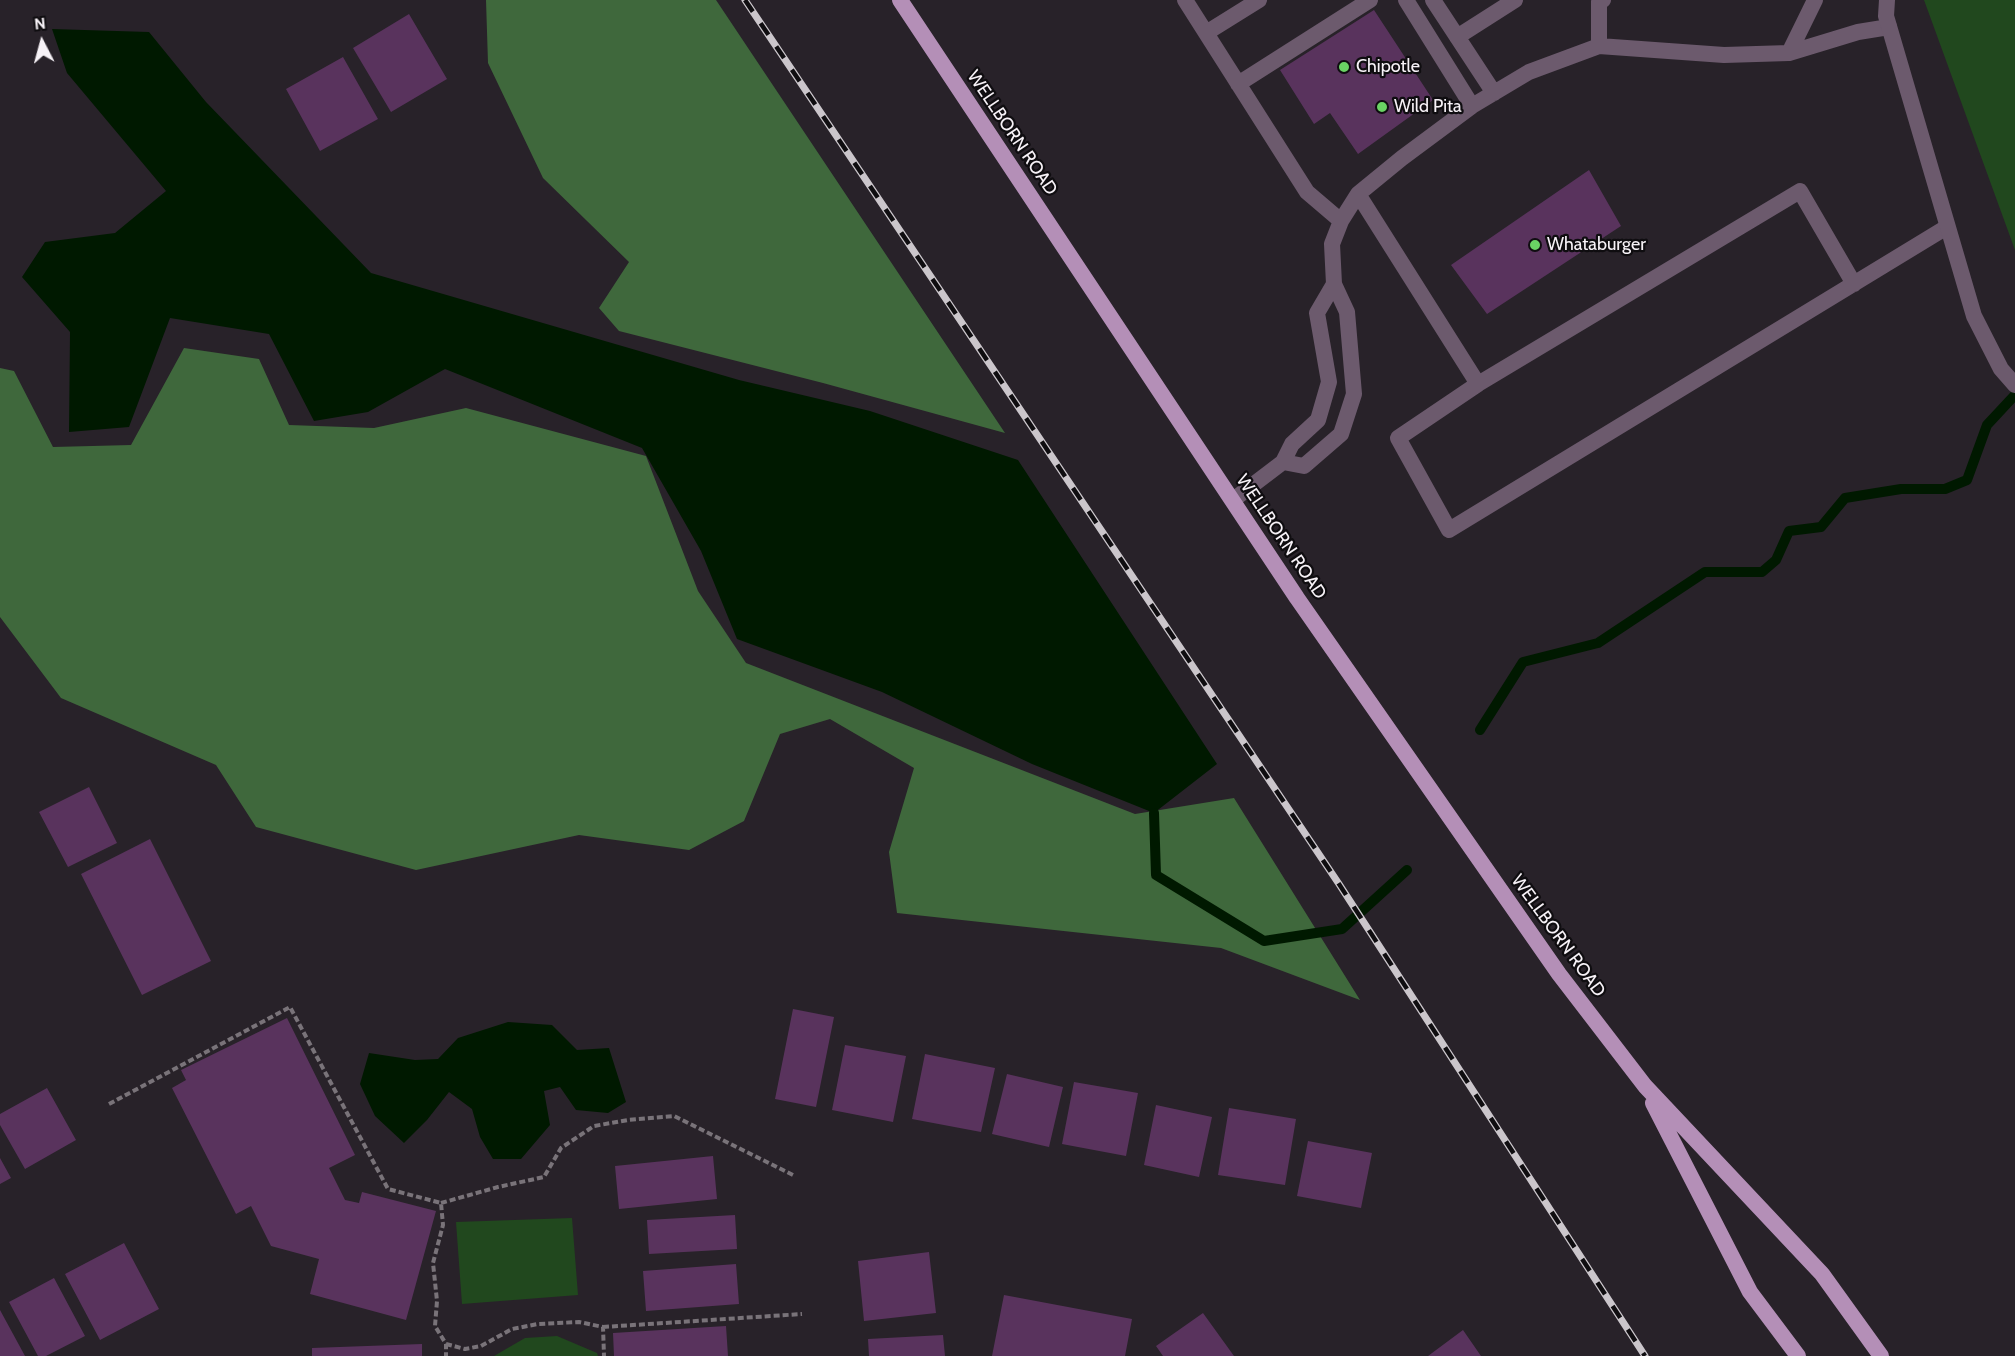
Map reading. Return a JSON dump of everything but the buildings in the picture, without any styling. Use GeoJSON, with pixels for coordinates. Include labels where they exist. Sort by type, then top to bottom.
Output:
{"type":"FeatureCollection","features":[{"type":"Feature","properties":{"kind":"main road","name":"WELLBORN ROAD"},"geometry":{"type":"LineString","coordinates":[[900,0],[1297,598],[1552,965],[1645,1086],[1821,1274],[1881,1356]]}},
{"type":"Feature","properties":{"kind":"main road","name":"WELLBORN ROAD"},"geometry":{"type":"LineString","coordinates":[[1645,1086],[1750,1292],[1798,1356]]}},
{"type":"Feature","properties":{"kind":"street"},"geometry":{"type":"LineString","coordinates":[[1185,0],[1306,192],[1341,221]]}},
{"type":"Feature","properties":{"kind":"street"},"geometry":{"type":"LineString","coordinates":[[1206,33],[1259,0]]}},
{"type":"Feature","properties":{"kind":"street"},"geometry":{"type":"LineString","coordinates":[[1238,84],[1370,0]]}},
{"type":"Feature","properties":{"kind":"street"},"geometry":{"type":"LineString","coordinates":[[1406,0],[1472,106]]}},
{"type":"Feature","properties":{"kind":"street"},"geometry":{"type":"LineString","coordinates":[[1433,0],[1494,93]]}},
{"type":"Feature","properties":{"kind":"street"},"geometry":{"type":"LineString","coordinates":[[1457,37],[1515,0]]}},
{"type":"Feature","properties":{"kind":"street"},"geometry":{"type":"LineString","coordinates":[[1789,53],[1815,0]]}},
{"type":"Feature","properties":{"kind":"street"},"geometry":{"type":"LineString","coordinates":[[1873,0],[1887,14],[1974,316],[2001,369],[2015,386]]}},
{"type":"Feature","properties":{"kind":"street"},"geometry":{"type":"LineString","coordinates":[[1599,1],[1599,46]]}},
{"type":"Feature","properties":{"kind":"street"},"geometry":{"type":"LineString","coordinates":[[1283,462],[1304,466],[1341,434],[1354,394],[1347,312],[1334,284],[1332,244],[1341,221],[1358,194],[1401,158],[1472,106],[1529,72],[1599,46],[1724,55],[1789,53],[1858,32],[1887,14]]}},
{"type":"Feature","properties":{"kind":"street"},"geometry":{"type":"LineString","coordinates":[[1854,284],[1800,191],[1478,384],[1398,438],[1449,530],[1854,284],[1947,227]]}},
{"type":"Feature","properties":{"kind":"street"},"geometry":{"type":"LineString","coordinates":[[1358,194],[1478,384]]}},
{"type":"Feature","properties":{"kind":"street"},"geometry":{"type":"LineString","coordinates":[[1233,500],[1283,462],[1292,444],[1318,420],[1329,382],[1317,313],[1334,284]]}},
{"type":"Feature","properties":{"kind":"path"},"geometry":{"type":"LineString","coordinates":[[109,1104],[290,1007],[388,1189],[441,1203],[498,1187],[544,1178],[561,1148],[594,1126],[674,1116],[793,1175]]}},
{"type":"Feature","properties":{"kind":"path"},"geometry":{"type":"LineString","coordinates":[[441,1203],[443,1225],[433,1263],[437,1301],[435,1326],[446,1344],[446,1356]]}},
{"type":"Feature","properties":{"kind":"path"},"geometry":{"type":"LineString","coordinates":[[446,1344],[465,1349],[481,1346],[512,1329],[538,1324],[579,1322],[603,1327],[802,1314]]}},
{"type":"Feature","properties":{"kind":"path"},"geometry":{"type":"LineString","coordinates":[[603,1327],[604,1356]]}},
{"type":"Feature","properties":{"kind":"green space"},"geometry":{"type":"Polygon","coordinates":[[[486,0],[716,0],[1005,433],[823,383],[619,331],[599,308],[629,262],[543,178],[488,63],[486,0]]]}},
{"type":"Feature","properties":{"kind":"green space"},"geometry":{"type":"Polygon","coordinates":[[[1924,0],[2015,0],[2015,250],[1924,0]]]}},
{"type":"Feature","properties":{"kind":"green space"},"geometry":{"type":"Polygon","coordinates":[[[184,348],[259,359],[289,425],[374,428],[466,408],[646,456],[698,591],[746,663],[1135,814],[1234,798],[1360,1000],[1221,948],[897,913],[889,852],[914,768],[830,719],[780,734],[744,821],[689,850],[579,835],[416,870],[256,827],[216,765],[61,698],[0,617],[0,368],[14,371],[53,447],[131,445],[184,348]]]}},
{"type":"Feature","properties":{"kind":"green space"},"geometry":{"type":"Polygon","coordinates":[[[572,1218],[578,1295],[462,1304],[456,1222],[572,1218]]]}},
{"type":"Feature","properties":{"kind":"green space"},"geometry":{"type":"Polygon","coordinates":[[[557,1336],[597,1353],[598,1356],[494,1356],[525,1338],[557,1336]]]}},
{"type":"Feature","properties":{"kind":"shaded area"},"geometry":{"type":"Polygon","coordinates":[[[52,29],[149,32],[206,102],[371,273],[739,380],[870,411],[1018,460],[1217,764],[1154,813],[1032,764],[882,692],[737,639],[701,551],[642,448],[445,369],[368,412],[314,421],[269,334],[170,318],[129,427],[69,432],[70,332],[22,277],[45,242],[115,233],[166,191],[67,73],[52,29]]]}},
{"type":"Feature","properties":{"kind":"shaded area"},"geometry":{"type":"Polygon","coordinates":[[[508,1022],[552,1025],[577,1050],[609,1048],[626,1102],[608,1113],[576,1110],[560,1087],[544,1091],[550,1125],[521,1159],[493,1159],[480,1137],[472,1109],[449,1092],[427,1120],[404,1143],[375,1116],[360,1084],[369,1053],[415,1060],[438,1059],[458,1038],[508,1022]]]}},
{"type":"Feature","properties":{"kind":"waterway"},"geometry":{"type":"LineString","coordinates":[[1480,730],[1523,662],[1598,643],[1705,572],[1762,572],[1776,560],[1789,531],[1821,527],[1845,498],[1901,489],[1945,489],[1967,480],[1987,425],[2015,395]]}},
{"type":"Feature","properties":{"kind":"waterway"},"geometry":{"type":"LineString","coordinates":[[1154,813],[1156,875],[1264,941],[1342,929],[1407,870]]}},
{"type":"Feature","properties":{"kind":"railway"},"geometry":{"type":"LineString","coordinates":[[745,0],[1339,884],[1645,1356]]}},
{"type":"Feature","properties":{"kind":"place","name":"Chipotle"},"geometry":{"type":"Point","coordinates":[1344,67]}},
{"type":"Feature","properties":{"kind":"place","name":"Wild Pita"},"geometry":{"type":"Point","coordinates":[1382,107]}},
{"type":"Feature","properties":{"kind":"place","name":"Whataburger"},"geometry":{"type":"Point","coordinates":[1535,245]}}]}
